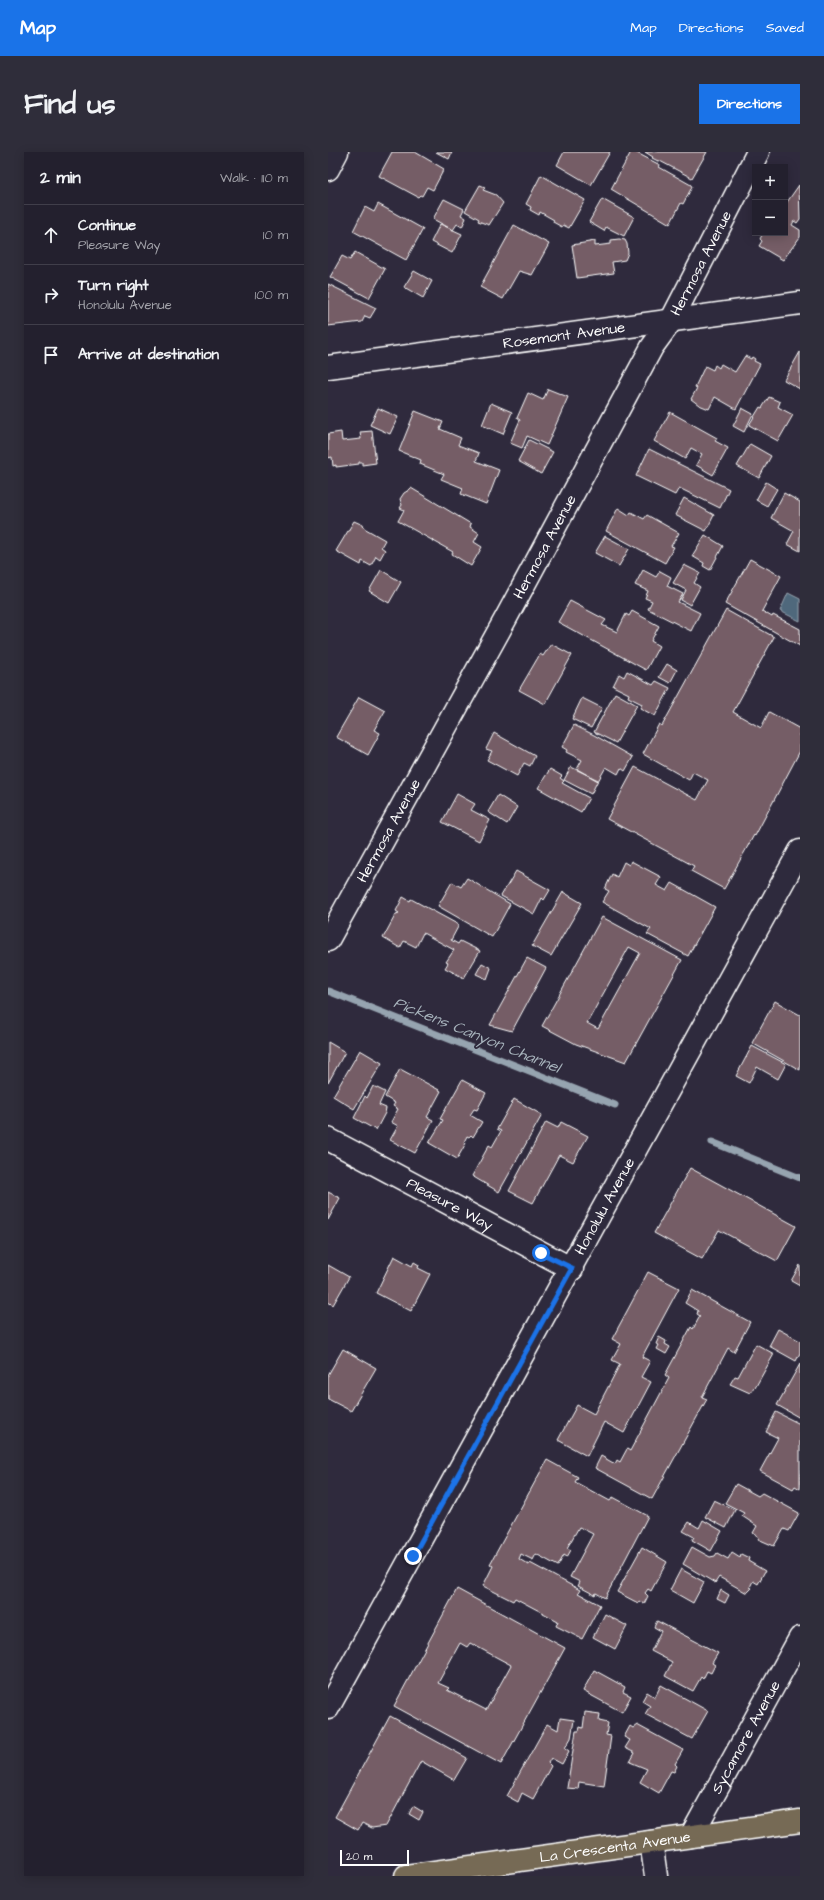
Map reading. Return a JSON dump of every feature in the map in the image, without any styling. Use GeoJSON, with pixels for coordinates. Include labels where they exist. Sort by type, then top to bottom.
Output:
{"type":"FeatureCollection","features":[{"type":"Feature","properties":{"kind":"main road","name":"La Crescenta Avenue"},"geometry":{"type":"LineString","coordinates":[[406,1876],[800,1821]]}},
{"type":"Feature","properties":{"kind":"street"},"geometry":{"type":"LineString","coordinates":[[328,169],[337,152]]}},
{"type":"Feature","properties":{"kind":"street","name":"Hermosa Avenue"},"geometry":{"type":"LineString","coordinates":[[328,940],[502,625],[652,347],[671,320],[758,152]]}},
{"type":"Feature","properties":{"kind":"street","name":"Rosemont Avenue"},"geometry":{"type":"LineString","coordinates":[[328,367],[800,303]]}},
{"type":"Feature","properties":{"kind":"street","name":"Honolulu Avenue"},"geometry":{"type":"LineString","coordinates":[[328,1708],[798,859]]}},
{"type":"Feature","properties":{"kind":"street","name":"Pleasure Way"},"geometry":{"type":"LineString","coordinates":[[328,1139],[572,1268]]}},
{"type":"Feature","properties":{"kind":"street","name":"Sycamore Avenue"},"geometry":{"type":"LineString","coordinates":[[691,1836],[800,1638]]}},
{"type":"Feature","properties":{"kind":"street"},"geometry":{"type":"LineString","coordinates":[[651,1842],[656,1876]]}},
{"type":"Feature","properties":{"kind":"water"},"geometry":{"type":"Polygon","coordinates":[[[788,593],[800,599],[800,621],[780,611],[788,593]]]}},
{"type":"Feature","properties":{"kind":"building"},"geometry":{"type":"Polygon","coordinates":[[[392,152],[415,152],[444,169],[433,190],[427,187],[422,196],[420,195],[418,197],[379,176],[392,152]]]}},
{"type":"Feature","properties":{"kind":"building"},"geometry":{"type":"Polygon","coordinates":[[[436,152],[452,152],[449,159],[436,152]]]}},
{"type":"Feature","properties":{"kind":"building"},"geometry":{"type":"Polygon","coordinates":[[[564,152],[610,152],[591,185],[557,165],[564,152]]]}},
{"type":"Feature","properties":{"kind":"building"},"geometry":{"type":"Polygon","coordinates":[[[631,152],[635,152],[660,165],[659,167],[691,185],[692,187],[683,204],[681,203],[670,224],[611,189],[631,152]]]}},
{"type":"Feature","properties":{"kind":"building"},"geometry":{"type":"Polygon","coordinates":[[[645,152],[707,152],[692,178],[652,158],[653,157],[645,152]]]}},
{"type":"Feature","properties":{"kind":"building"},"geometry":{"type":"Polygon","coordinates":[[[541,175],[585,200],[569,228],[563,225],[562,227],[553,222],[554,220],[540,212],[539,215],[530,210],[531,207],[526,204],[541,175]]]}},
{"type":"Feature","properties":{"kind":"building"},"geometry":{"type":"Polygon","coordinates":[[[480,185],[485,187],[483,190],[496,195],[503,203],[489,225],[478,221],[479,219],[465,211],[480,185]]]}},
{"type":"Feature","properties":{"kind":"building"},"geometry":{"type":"Polygon","coordinates":[[[799,185],[800,219],[797,223],[794,221],[792,225],[800,230],[800,237],[783,260],[759,246],[762,241],[760,239],[762,236],[788,236],[788,201],[799,185]]]}},
{"type":"Feature","properties":{"kind":"building"},"geometry":{"type":"Polygon","coordinates":[[[444,199],[464,209],[461,215],[466,218],[462,227],[457,224],[453,230],[433,219],[444,199]]]}},
{"type":"Feature","properties":{"kind":"building"},"geometry":{"type":"Polygon","coordinates":[[[602,199],[634,217],[624,236],[606,227],[604,231],[589,222],[602,199]]]}},
{"type":"Feature","properties":{"kind":"building"},"geometry":{"type":"Polygon","coordinates":[[[378,204],[423,229],[406,260],[353,231],[365,207],[374,212],[378,204]]]}},
{"type":"Feature","properties":{"kind":"building"},"geometry":{"type":"Polygon","coordinates":[[[440,224],[462,234],[452,253],[431,242],[440,224]]]}},
{"type":"Feature","properties":{"kind":"building"},"geometry":{"type":"Polygon","coordinates":[[[514,225],[549,244],[532,275],[519,271],[503,299],[480,287],[514,225]]]}},
{"type":"Feature","properties":{"kind":"building"},"geometry":{"type":"Polygon","coordinates":[[[611,240],[625,240],[628,253],[625,260],[612,262],[614,273],[577,278],[572,245],[595,241],[595,246],[611,244],[611,240]]]}},
{"type":"Feature","properties":{"kind":"building"},"geometry":{"type":"Polygon","coordinates":[[[355,252],[385,269],[369,298],[330,277],[342,256],[350,260],[355,252]]]}},
{"type":"Feature","properties":{"kind":"building"},"geometry":{"type":"Polygon","coordinates":[[[414,271],[432,281],[423,298],[404,287],[414,271]]]}},
{"type":"Feature","properties":{"kind":"building"},"geometry":{"type":"Polygon","coordinates":[[[328,284],[376,308],[370,318],[365,316],[362,322],[328,326],[328,284]]]}},
{"type":"Feature","properties":{"kind":"building"},"geometry":{"type":"Polygon","coordinates":[[[800,352],[800,389],[784,380],[800,352]]]}},
{"type":"Feature","properties":{"kind":"building"},"geometry":{"type":"Polygon","coordinates":[[[745,356],[751,359],[752,357],[755,359],[754,361],[760,364],[736,409],[715,397],[709,409],[699,405],[691,399],[697,388],[695,387],[705,366],[713,370],[715,365],[719,368],[721,364],[735,372],[745,356]]]}},
{"type":"Feature","properties":{"kind":"building"},"geometry":{"type":"Polygon","coordinates":[[[548,389],[568,397],[547,445],[527,436],[522,448],[510,443],[520,420],[517,418],[528,393],[543,400],[548,389]]]}},
{"type":"Feature","properties":{"kind":"building"},"geometry":{"type":"Polygon","coordinates":[[[769,397],[780,402],[778,407],[793,415],[778,441],[749,425],[760,407],[762,408],[769,397]]]}},
{"type":"Feature","properties":{"kind":"building"},"geometry":{"type":"Polygon","coordinates":[[[491,403],[512,412],[503,434],[482,425],[491,403]]]}},
{"type":"Feature","properties":{"kind":"building"},"geometry":{"type":"Polygon","coordinates":[[[378,408],[398,417],[390,434],[370,425],[378,408]]]}},
{"type":"Feature","properties":{"kind":"building"},"geometry":{"type":"Polygon","coordinates":[[[742,408],[753,414],[744,432],[733,426],[742,408]]]}},
{"type":"Feature","properties":{"kind":"building"},"geometry":{"type":"Polygon","coordinates":[[[415,411],[443,422],[440,429],[461,438],[458,445],[479,453],[476,461],[499,470],[486,504],[461,494],[463,488],[441,479],[444,474],[420,464],[421,460],[399,451],[415,411]]]}},
{"type":"Feature","properties":{"kind":"building"},"geometry":{"type":"Polygon","coordinates":[[[670,412],[717,438],[715,441],[728,448],[713,475],[696,465],[702,454],[691,448],[685,459],[654,441],[670,412]]]}},
{"type":"Feature","properties":{"kind":"building"},"geometry":{"type":"Polygon","coordinates":[[[372,431],[376,463],[362,465],[362,462],[359,462],[359,464],[336,467],[336,465],[333,466],[332,457],[328,458],[328,434],[341,432],[342,441],[361,439],[360,432],[372,431]]]}},
{"type":"Feature","properties":{"kind":"building"},"geometry":{"type":"Polygon","coordinates":[[[529,440],[553,452],[541,474],[518,461],[529,440]]]}},
{"type":"Feature","properties":{"kind":"building"},"geometry":{"type":"Polygon","coordinates":[[[750,444],[771,456],[759,478],[737,466],[750,444]]]}},
{"type":"Feature","properties":{"kind":"building"},"geometry":{"type":"Polygon","coordinates":[[[649,449],[729,489],[720,508],[679,488],[675,495],[636,476],[649,449]]]}},
{"type":"Feature","properties":{"kind":"building"},"geometry":{"type":"Polygon","coordinates":[[[766,482],[777,489],[767,506],[756,500],[766,482]]]}},
{"type":"Feature","properties":{"kind":"building"},"geometry":{"type":"Polygon","coordinates":[[[411,488],[471,524],[470,527],[479,533],[474,542],[482,547],[471,566],[452,554],[453,552],[398,521],[404,510],[400,508],[402,505],[400,499],[404,493],[411,488]]]}},
{"type":"Feature","properties":{"kind":"building"},"geometry":{"type":"Polygon","coordinates":[[[784,493],[800,502],[800,551],[787,544],[794,531],[771,518],[784,493]]]}},
{"type":"Feature","properties":{"kind":"building"},"geometry":{"type":"Polygon","coordinates":[[[684,498],[714,515],[706,531],[675,515],[684,498]]]}},
{"type":"Feature","properties":{"kind":"building"},"geometry":{"type":"Polygon","coordinates":[[[618,508],[629,515],[631,512],[644,519],[647,515],[679,533],[671,546],[674,547],[665,563],[606,531],[618,508]]]}},
{"type":"Feature","properties":{"kind":"building"},"geometry":{"type":"Polygon","coordinates":[[[354,521],[363,525],[364,528],[385,540],[381,547],[385,550],[380,559],[376,556],[371,566],[362,561],[361,565],[336,551],[354,521]]]}},
{"type":"Feature","properties":{"kind":"building"},"geometry":{"type":"Polygon","coordinates":[[[705,535],[723,546],[710,570],[703,566],[704,563],[692,556],[705,535]]]}},
{"type":"Feature","properties":{"kind":"building"},"geometry":{"type":"Polygon","coordinates":[[[605,536],[629,549],[619,566],[595,553],[605,536]]]}},
{"type":"Feature","properties":{"kind":"building"},"geometry":{"type":"Polygon","coordinates":[[[750,559],[781,576],[762,611],[800,629],[800,646],[725,604],[750,559]]]}},
{"type":"Feature","properties":{"kind":"building"},"geometry":{"type":"Polygon","coordinates":[[[684,565],[700,573],[694,583],[700,587],[690,605],[681,600],[686,590],[673,583],[684,565]]]}},
{"type":"Feature","properties":{"kind":"building"},"geometry":{"type":"Polygon","coordinates":[[[381,570],[401,582],[389,603],[369,591],[381,570]]]}},
{"type":"Feature","properties":{"kind":"building"},"geometry":{"type":"Polygon","coordinates":[[[643,570],[656,577],[660,571],[671,577],[667,586],[683,594],[678,602],[700,613],[691,631],[648,609],[652,601],[645,598],[648,591],[635,585],[643,570]]]}},
{"type":"Feature","properties":{"kind":"building"},"geometry":{"type":"Polygon","coordinates":[[[570,601],[606,620],[602,625],[617,632],[626,614],[629,616],[632,611],[659,626],[651,641],[659,646],[646,670],[558,622],[570,601]]]}},
{"type":"Feature","properties":{"kind":"building"},"geometry":{"type":"Polygon","coordinates":[[[726,610],[774,637],[733,712],[761,728],[769,712],[800,729],[800,751],[755,836],[754,835],[724,889],[691,871],[694,866],[607,819],[635,767],[697,800],[708,780],[693,772],[689,780],[643,754],[659,724],[662,726],[726,610]]]}},
{"type":"Feature","properties":{"kind":"building"},"geometry":{"type":"Polygon","coordinates":[[[551,644],[572,655],[545,704],[519,690],[540,654],[543,656],[551,644]]]}},
{"type":"Feature","properties":{"kind":"building"},"geometry":{"type":"Polygon","coordinates":[[[667,664],[677,670],[670,683],[659,677],[667,664]]]}},
{"type":"Feature","properties":{"kind":"building"},"geometry":{"type":"Polygon","coordinates":[[[627,671],[653,685],[656,681],[670,688],[655,716],[640,708],[642,704],[628,697],[629,694],[613,686],[619,674],[624,677],[627,671]]]}},
{"type":"Feature","properties":{"kind":"building"},"geometry":{"type":"Polygon","coordinates":[[[615,693],[637,705],[616,743],[594,732],[615,693]]]}},
{"type":"Feature","properties":{"kind":"building"},"geometry":{"type":"Polygon","coordinates":[[[359,697],[385,711],[374,730],[380,733],[368,755],[336,737],[359,697]]]}},
{"type":"Feature","properties":{"kind":"building"},"geometry":{"type":"Polygon","coordinates":[[[582,698],[602,708],[591,728],[572,719],[582,698]]]}},
{"type":"Feature","properties":{"kind":"building"},"geometry":{"type":"Polygon","coordinates":[[[574,725],[633,757],[625,771],[621,768],[618,774],[606,767],[598,781],[577,769],[582,760],[566,752],[567,750],[562,747],[574,725]]]}},
{"type":"Feature","properties":{"kind":"building"},"geometry":{"type":"Polygon","coordinates":[[[494,733],[535,756],[530,766],[524,763],[517,776],[487,760],[492,751],[486,749],[494,733]]]}},
{"type":"Feature","properties":{"kind":"building"},"geometry":{"type":"Polygon","coordinates":[[[571,767],[598,780],[591,794],[564,780],[571,767]]]}},
{"type":"Feature","properties":{"kind":"building"},"geometry":{"type":"Polygon","coordinates":[[[550,769],[562,776],[560,778],[564,781],[562,783],[589,798],[581,812],[538,788],[550,769]]]}},
{"type":"Feature","properties":{"kind":"building"},"geometry":{"type":"Polygon","coordinates":[[[457,794],[475,804],[471,810],[490,820],[479,841],[442,822],[457,794]]]}},
{"type":"Feature","properties":{"kind":"building"},"geometry":{"type":"Polygon","coordinates":[[[498,795],[517,807],[507,824],[488,812],[498,795]]]}},
{"type":"Feature","properties":{"kind":"building"},"geometry":{"type":"Polygon","coordinates":[[[631,861],[661,877],[656,885],[667,891],[672,883],[715,907],[688,956],[647,934],[651,929],[602,902],[609,891],[605,889],[612,874],[617,877],[624,862],[629,865],[631,861]]]}},
{"type":"Feature","properties":{"kind":"building"},"geometry":{"type":"Polygon","coordinates":[[[516,871],[550,890],[544,900],[542,898],[534,914],[501,896],[516,871]]]}},
{"type":"Feature","properties":{"kind":"building"},"geometry":{"type":"Polygon","coordinates":[[[467,878],[510,904],[492,937],[438,906],[452,882],[461,887],[467,878]]]}},
{"type":"Feature","properties":{"kind":"building"},"geometry":{"type":"Polygon","coordinates":[[[563,892],[582,903],[551,956],[532,946],[563,892]]]}},
{"type":"Feature","properties":{"kind":"building"},"geometry":{"type":"Polygon","coordinates":[[[403,897],[410,901],[411,899],[459,925],[451,940],[458,944],[460,941],[480,951],[464,978],[445,968],[448,963],[446,962],[454,950],[423,933],[416,947],[404,941],[400,948],[383,938],[396,914],[399,913],[396,911],[403,897]]]}},
{"type":"Feature","properties":{"kind":"building"},"geometry":{"type":"Polygon","coordinates":[[[602,917],[682,960],[626,1062],[576,1044],[542,1026],[602,917]],[[629,947],[587,1023],[598,1029],[640,953],[629,947]]]}},
{"type":"Feature","properties":{"kind":"building"},"geometry":{"type":"Polygon","coordinates":[[[527,958],[546,968],[512,1031],[490,1025],[527,958]]]}},
{"type":"Feature","properties":{"kind":"building"},"geometry":{"type":"Polygon","coordinates":[[[482,963],[491,968],[487,979],[476,974],[482,963]]]}},
{"type":"Feature","properties":{"kind":"building"},"geometry":{"type":"Polygon","coordinates":[[[775,1001],[800,1015],[800,1070],[752,1043],[775,1001]]]}},
{"type":"Feature","properties":{"kind":"building"},"geometry":{"type":"Polygon","coordinates":[[[328,1042],[345,1052],[328,1083],[328,1042]]]}},
{"type":"Feature","properties":{"kind":"building"},"geometry":{"type":"Polygon","coordinates":[[[752,1046],[786,1064],[778,1079],[757,1067],[749,1083],[736,1076],[752,1046]]]}},
{"type":"Feature","properties":{"kind":"building"},"geometry":{"type":"Polygon","coordinates":[[[360,1050],[382,1063],[354,1109],[333,1096],[360,1050]]]}},
{"type":"Feature","properties":{"kind":"building"},"geometry":{"type":"Polygon","coordinates":[[[400,1069],[441,1091],[427,1117],[433,1120],[415,1153],[390,1140],[398,1126],[391,1122],[398,1109],[393,1106],[395,1103],[385,1097],[400,1069]]]}},
{"type":"Feature","properties":{"kind":"building"},"geometry":{"type":"Polygon","coordinates":[[[462,1080],[486,1093],[477,1110],[474,1109],[470,1115],[482,1122],[473,1137],[471,1135],[469,1137],[467,1136],[464,1142],[466,1143],[457,1159],[429,1143],[443,1120],[440,1119],[462,1080]]]}},
{"type":"Feature","properties":{"kind":"building"},"geometry":{"type":"Polygon","coordinates":[[[373,1086],[385,1092],[379,1105],[386,1108],[385,1113],[376,1130],[354,1118],[365,1096],[367,1098],[373,1086]]]}},
{"type":"Feature","properties":{"kind":"building"},"geometry":{"type":"Polygon","coordinates":[[[514,1099],[542,1115],[499,1192],[472,1176],[489,1145],[492,1147],[501,1131],[497,1129],[514,1099]]]}},
{"type":"Feature","properties":{"kind":"building"},"geometry":{"type":"Polygon","coordinates":[[[546,1122],[558,1128],[561,1122],[588,1136],[573,1162],[559,1155],[533,1203],[509,1191],[546,1122]]]}},
{"type":"Feature","properties":{"kind":"building"},"geometry":{"type":"Polygon","coordinates":[[[690,1168],[796,1226],[777,1261],[719,1230],[702,1259],[654,1233],[690,1168]]]}},
{"type":"Feature","properties":{"kind":"building"},"geometry":{"type":"Polygon","coordinates":[[[328,1192],[340,1198],[328,1220],[328,1192]]]}},
{"type":"Feature","properties":{"kind":"building"},"geometry":{"type":"Polygon","coordinates":[[[394,1256],[412,1266],[414,1262],[419,1265],[418,1268],[430,1274],[411,1311],[376,1293],[394,1256]]]}},
{"type":"Feature","properties":{"kind":"building"},"geometry":{"type":"Polygon","coordinates":[[[328,1265],[349,1277],[333,1305],[328,1302],[328,1265]]]}},
{"type":"Feature","properties":{"kind":"building"},"geometry":{"type":"Polygon","coordinates":[[[800,1265],[800,1286],[791,1281],[800,1265]]]}},
{"type":"Feature","properties":{"kind":"building"},"geometry":{"type":"Polygon","coordinates":[[[648,1272],[679,1288],[642,1357],[650,1361],[641,1377],[651,1382],[624,1433],[604,1422],[587,1456],[558,1440],[577,1405],[594,1414],[620,1364],[612,1360],[621,1344],[612,1339],[648,1272]]]}},
{"type":"Feature","properties":{"kind":"building"},"geometry":{"type":"Polygon","coordinates":[[[692,1290],[750,1322],[734,1352],[728,1348],[702,1397],[707,1399],[652,1499],[595,1468],[601,1456],[615,1464],[617,1460],[620,1462],[627,1449],[630,1451],[669,1378],[665,1375],[691,1327],[693,1329],[700,1316],[697,1314],[698,1311],[685,1303],[692,1290]]]}},
{"type":"Feature","properties":{"kind":"building"},"geometry":{"type":"Polygon","coordinates":[[[778,1329],[800,1341],[800,1353],[796,1361],[769,1346],[778,1329]]]}},
{"type":"Feature","properties":{"kind":"building"},"geometry":{"type":"Polygon","coordinates":[[[659,1337],[666,1341],[665,1344],[670,1347],[666,1354],[657,1349],[659,1345],[656,1344],[659,1337]]]}},
{"type":"Feature","properties":{"kind":"building"},"geometry":{"type":"Polygon","coordinates":[[[756,1344],[774,1354],[755,1388],[754,1387],[750,1393],[730,1384],[735,1376],[738,1377],[756,1344]]]}},
{"type":"Feature","properties":{"kind":"building"},"geometry":{"type":"Polygon","coordinates":[[[343,1349],[376,1368],[351,1411],[328,1399],[328,1375],[343,1349]]]}},
{"type":"Feature","properties":{"kind":"building"},"geometry":{"type":"Polygon","coordinates":[[[800,1364],[800,1418],[777,1405],[800,1364]]]}},
{"type":"Feature","properties":{"kind":"building"},"geometry":{"type":"Polygon","coordinates":[[[776,1412],[800,1424],[800,1489],[795,1486],[793,1489],[760,1471],[778,1438],[766,1432],[776,1412]]]}},
{"type":"Feature","properties":{"kind":"building"},"geometry":{"type":"Polygon","coordinates":[[[547,1460],[578,1477],[575,1482],[610,1501],[613,1497],[648,1516],[605,1598],[596,1593],[595,1595],[578,1586],[580,1582],[570,1577],[593,1534],[579,1527],[567,1548],[571,1550],[567,1557],[564,1555],[558,1566],[536,1554],[533,1560],[521,1554],[519,1559],[529,1565],[530,1563],[580,1590],[578,1593],[600,1605],[582,1639],[556,1626],[558,1621],[515,1598],[513,1601],[483,1586],[493,1566],[490,1564],[547,1460]]]}},
{"type":"Feature","properties":{"kind":"building"},"geometry":{"type":"Polygon","coordinates":[[[736,1484],[758,1496],[762,1493],[799,1513],[789,1531],[784,1529],[774,1546],[758,1539],[759,1537],[753,1533],[757,1526],[742,1516],[744,1513],[725,1503],[736,1484]]]}},
{"type":"Feature","properties":{"kind":"building"},"geometry":{"type":"Polygon","coordinates":[[[714,1500],[735,1510],[726,1528],[705,1517],[714,1500]]]}},
{"type":"Feature","properties":{"kind":"building"},"geometry":{"type":"Polygon","coordinates":[[[703,1520],[722,1531],[711,1551],[692,1540],[694,1537],[683,1531],[689,1522],[699,1528],[703,1520]]]}},
{"type":"Feature","properties":{"kind":"building"},"geometry":{"type":"Polygon","coordinates":[[[642,1547],[667,1562],[651,1591],[648,1589],[645,1593],[648,1596],[644,1604],[639,1601],[638,1603],[617,1592],[642,1547]]]}},
{"type":"Feature","properties":{"kind":"building"},"geometry":{"type":"Polygon","coordinates":[[[692,1547],[710,1557],[715,1556],[717,1553],[728,1559],[732,1552],[740,1557],[741,1554],[749,1558],[748,1561],[765,1571],[758,1584],[753,1581],[750,1587],[752,1588],[747,1593],[719,1577],[715,1583],[683,1564],[692,1547]]]}},
{"type":"Feature","properties":{"kind":"building"},"geometry":{"type":"Polygon","coordinates":[[[681,1569],[704,1582],[693,1603],[670,1590],[681,1569]]]}},
{"type":"Feature","properties":{"kind":"building"},"geometry":{"type":"Polygon","coordinates":[[[457,1589],[565,1648],[501,1764],[394,1706],[457,1589]],[[460,1643],[438,1683],[449,1688],[447,1690],[486,1710],[511,1665],[470,1643],[467,1647],[460,1643]]]}},
{"type":"Feature","properties":{"kind":"building"},"geometry":{"type":"Polygon","coordinates":[[[721,1590],[729,1595],[725,1603],[717,1599],[721,1590]]]}},
{"type":"Feature","properties":{"kind":"building"},"geometry":{"type":"Polygon","coordinates":[[[605,1614],[627,1626],[615,1649],[593,1637],[605,1614]]]}},
{"type":"Feature","properties":{"kind":"building"},"geometry":{"type":"Polygon","coordinates":[[[657,1621],[718,1653],[712,1663],[715,1665],[711,1673],[707,1671],[703,1679],[701,1677],[693,1691],[665,1676],[672,1662],[651,1651],[661,1631],[654,1627],[657,1621]]]}},
{"type":"Feature","properties":{"kind":"building"},"geometry":{"type":"Polygon","coordinates":[[[594,1670],[625,1687],[623,1692],[631,1696],[622,1712],[583,1691],[594,1670]]]}},
{"type":"Feature","properties":{"kind":"building"},"geometry":{"type":"Polygon","coordinates":[[[661,1685],[708,1711],[692,1739],[645,1714],[650,1706],[642,1701],[647,1692],[655,1697],[661,1685]]]}},
{"type":"Feature","properties":{"kind":"building"},"geometry":{"type":"Polygon","coordinates":[[[585,1712],[600,1714],[599,1721],[608,1723],[606,1735],[611,1736],[604,1786],[579,1782],[578,1789],[567,1788],[576,1731],[579,1731],[580,1727],[583,1728],[585,1712]]]}},
{"type":"Feature","properties":{"kind":"building"},"geometry":{"type":"Polygon","coordinates":[[[390,1716],[467,1758],[454,1780],[421,1761],[386,1826],[372,1828],[362,1823],[358,1830],[335,1817],[390,1716]]]}},
{"type":"Feature","properties":{"kind":"building"},"geometry":{"type":"Polygon","coordinates":[[[560,1718],[574,1720],[571,1738],[565,1748],[569,1751],[562,1764],[551,1758],[548,1763],[551,1766],[533,1799],[522,1793],[518,1802],[507,1796],[547,1724],[558,1730],[560,1718]]]}},
{"type":"Feature","properties":{"kind":"building"},"geometry":{"type":"Polygon","coordinates":[[[637,1725],[683,1750],[675,1764],[677,1766],[674,1772],[671,1771],[659,1793],[640,1782],[647,1769],[630,1762],[635,1753],[625,1748],[630,1740],[624,1737],[630,1726],[633,1728],[637,1725]]]}},
{"type":"Feature","properties":{"kind":"building"},"geometry":{"type":"Polygon","coordinates":[[[413,1806],[423,1812],[419,1820],[409,1814],[413,1806]]]}},
{"type":"Feature","properties":{"kind":"waterway","name":"Pickens Canyon Channel"},"geometry":{"type":"LineString","coordinates":[[328,991],[615,1105]]}},
{"type":"Feature","properties":{"kind":"waterway","name":"Pickens Canyon Channel"},"geometry":{"type":"LineString","coordinates":[[712,1142],[800,1178]]}},
{"type":"Feature","properties":{"kind":"route"},"geometry":{"type":"LineString","coordinates":[[413,1556],[572,1268],[541,1253]]}}]}
